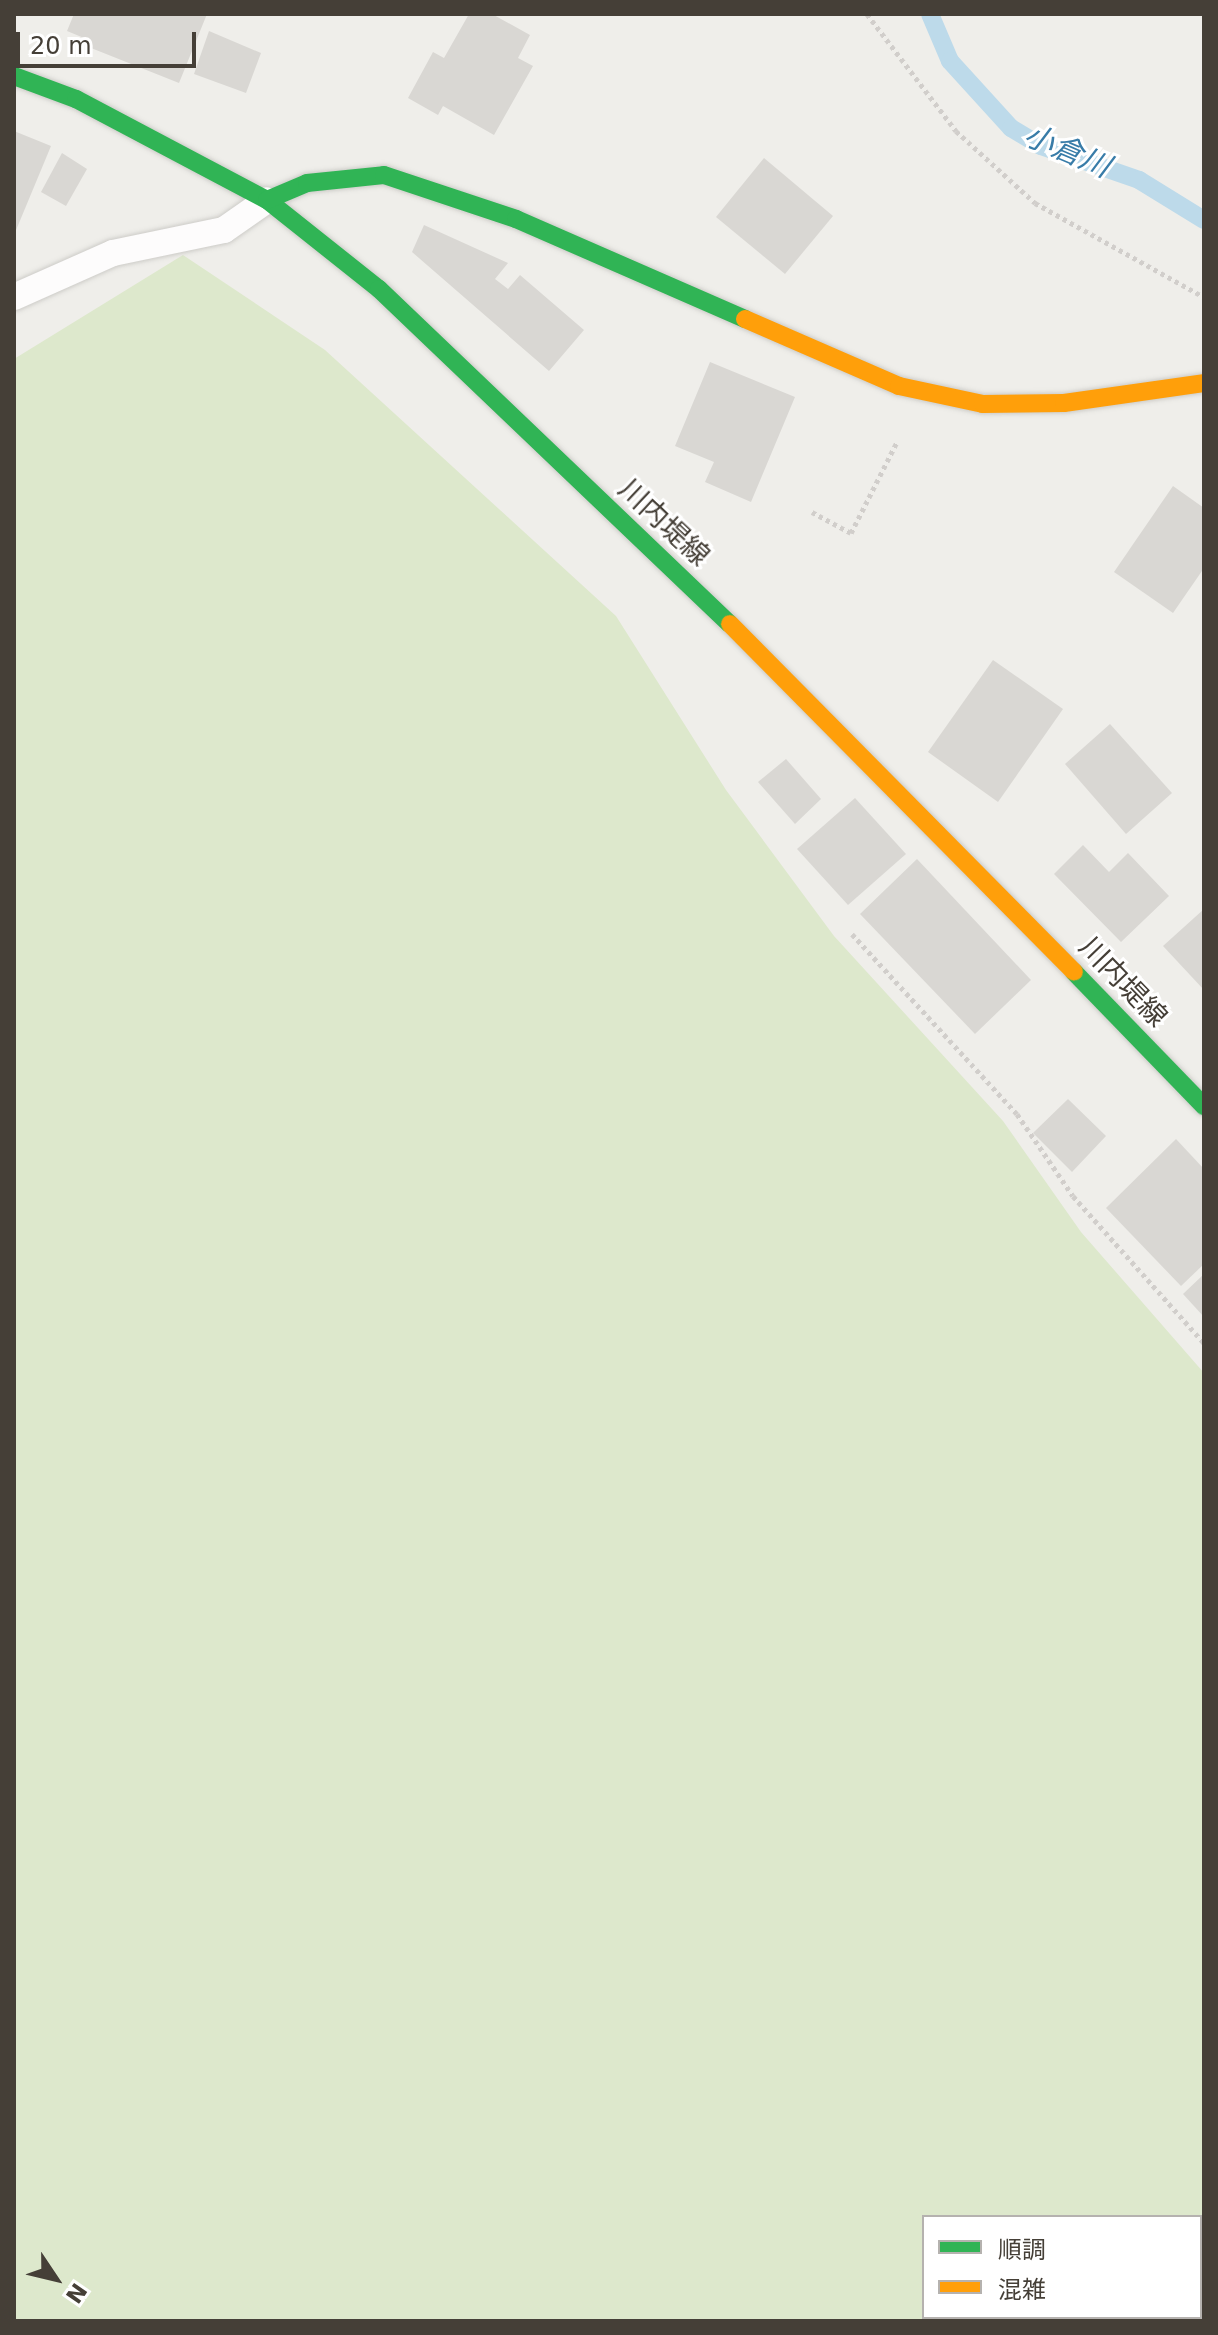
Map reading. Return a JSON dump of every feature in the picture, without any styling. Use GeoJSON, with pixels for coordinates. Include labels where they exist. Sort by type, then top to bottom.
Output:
{"type":"FeatureCollection","features":[{"type":"Feature","properties":{"kind":"main road","name":"川内堤線"},"geometry":{"type":"LineString","coordinates":[[14,76],[136,127],[267,200],[379,289],[776,667],[1204,1106]]}},
{"type":"Feature","properties":{"kind":"main road"},"geometry":{"type":"LineString","coordinates":[[267,200],[307,183],[384,175],[516,219],[915,390],[983,404],[1032,404],[1204,383]]}},
{"type":"Feature","properties":{"kind":"lane"},"geometry":{"type":"LineString","coordinates":[[14,297],[113,253],[224,230],[267,200]]}},
{"type":"Feature","properties":{"kind":"path"},"geometry":{"type":"LineString","coordinates":[[867,14],[956,131],[1035,203],[1204,297]]}},
{"type":"Feature","properties":{"kind":"path"},"geometry":{"type":"LineString","coordinates":[[812,512],[851,533],[898,438],[915,390]]}},
{"type":"Feature","properties":{"kind":"path"},"geometry":{"type":"LineString","coordinates":[[852,934],[1017,1114],[1073,1196],[1204,1343]]}},
{"type":"Feature","properties":{"kind":"green space"},"geometry":{"type":"Polygon","coordinates":[[[183,255],[325,350],[616,616],[726,790],[834,936],[1003,1121],[1081,1232],[1204,1373],[1204,2321],[14,2321],[14,359],[183,255]]]}},
{"type":"Feature","properties":{"kind":"building"},"geometry":{"type":"Polygon","coordinates":[[[74,14],[207,14],[179,83],[81,44],[84,38],[67,31],[74,14]]]}},
{"type":"Feature","properties":{"kind":"building"},"geometry":{"type":"Polygon","coordinates":[[[469,14],[492,14],[530,35],[518,58],[533,66],[494,135],[443,106],[438,115],[408,98],[433,52],[444,58],[469,14]]]}},
{"type":"Feature","properties":{"kind":"building"},"geometry":{"type":"Polygon","coordinates":[[[209,31],[261,53],[246,93],[194,74],[209,31]]]}},
{"type":"Feature","properties":{"kind":"building"},"geometry":{"type":"Polygon","coordinates":[[[14,131],[51,146],[14,235],[14,131]]]}},
{"type":"Feature","properties":{"kind":"building"},"geometry":{"type":"Polygon","coordinates":[[[62,153],[87,169],[66,206],[41,192],[62,153]]]}},
{"type":"Feature","properties":{"kind":"building"},"geometry":{"type":"Polygon","coordinates":[[[764,158],[833,216],[785,274],[716,217],[764,158]]]}},
{"type":"Feature","properties":{"kind":"building"},"geometry":{"type":"Polygon","coordinates":[[[424,225],[508,263],[495,279],[508,289],[520,275],[584,330],[549,371],[412,252],[424,225]]]}},
{"type":"Feature","properties":{"kind":"building"},"geometry":{"type":"Polygon","coordinates":[[[710,362],[795,397],[751,502],[705,482],[714,462],[675,446],[710,362]]]}},
{"type":"Feature","properties":{"kind":"building"},"geometry":{"type":"Polygon","coordinates":[[[1173,486],[1204,508],[1204,568],[1173,613],[1114,572],[1173,486]]]}},
{"type":"Feature","properties":{"kind":"building"},"geometry":{"type":"Polygon","coordinates":[[[993,660],[1063,709],[998,802],[928,752],[993,660]]]}},
{"type":"Feature","properties":{"kind":"building"},"geometry":{"type":"Polygon","coordinates":[[[1110,724],[1172,793],[1126,834],[1065,764],[1110,724]]]}},
{"type":"Feature","properties":{"kind":"building"},"geometry":{"type":"Polygon","coordinates":[[[786,759],[821,799],[795,824],[758,782],[786,759]]]}},
{"type":"Feature","properties":{"kind":"building"},"geometry":{"type":"Polygon","coordinates":[[[855,798],[906,854],[848,905],[797,849],[855,798]]]}},
{"type":"Feature","properties":{"kind":"building"},"geometry":{"type":"Polygon","coordinates":[[[1083,845],[1109,872],[1128,853],[1169,896],[1121,942],[1054,874],[1083,845]]]}},
{"type":"Feature","properties":{"kind":"building"},"geometry":{"type":"Polygon","coordinates":[[[917,859],[1031,980],[975,1034],[860,914],[917,859]]]}},
{"type":"Feature","properties":{"kind":"building"},"geometry":{"type":"Polygon","coordinates":[[[1204,909],[1204,990],[1163,946],[1204,909]]]}},
{"type":"Feature","properties":{"kind":"building"},"geometry":{"type":"Polygon","coordinates":[[[1068,1099],[1106,1136],[1072,1172],[1033,1133],[1068,1099]]]}},
{"type":"Feature","properties":{"kind":"building"},"geometry":{"type":"Polygon","coordinates":[[[1176,1139],[1204,1169],[1204,1264],[1181,1286],[1106,1208],[1176,1139]]]}},
{"type":"Feature","properties":{"kind":"building"},"geometry":{"type":"Polygon","coordinates":[[[1204,1274],[1204,1317],[1183,1294],[1204,1274]]]}},
{"type":"Feature","properties":{"kind":"waterway","name":"小倉川"},"geometry":{"type":"LineString","coordinates":[[930,14],[950,61],[1011,128],[1041,146],[1139,180],[1204,220]]}},
{"type":"Feature","properties":{"kind":"traffic: fast"},"geometry":{"type":"LineString","coordinates":[[14,76],[76,99],[267,200],[379,289],[730,624]]}},
{"type":"Feature","properties":{"kind":"traffic: fast"},"geometry":{"type":"LineString","coordinates":[[267,200],[307,183],[384,175],[516,219],[745,319]]}},
{"type":"Feature","properties":{"kind":"traffic: fast"},"geometry":{"type":"LineString","coordinates":[[1074,972],[1204,1106]]}},
{"type":"Feature","properties":{"kind":"traffic: slow"},"geometry":{"type":"LineString","coordinates":[[745,319],[899,386],[983,404],[1064,403],[1204,383]]}},
{"type":"Feature","properties":{"kind":"traffic: slow"},"geometry":{"type":"LineString","coordinates":[[730,624],[1074,972]]}}]}
